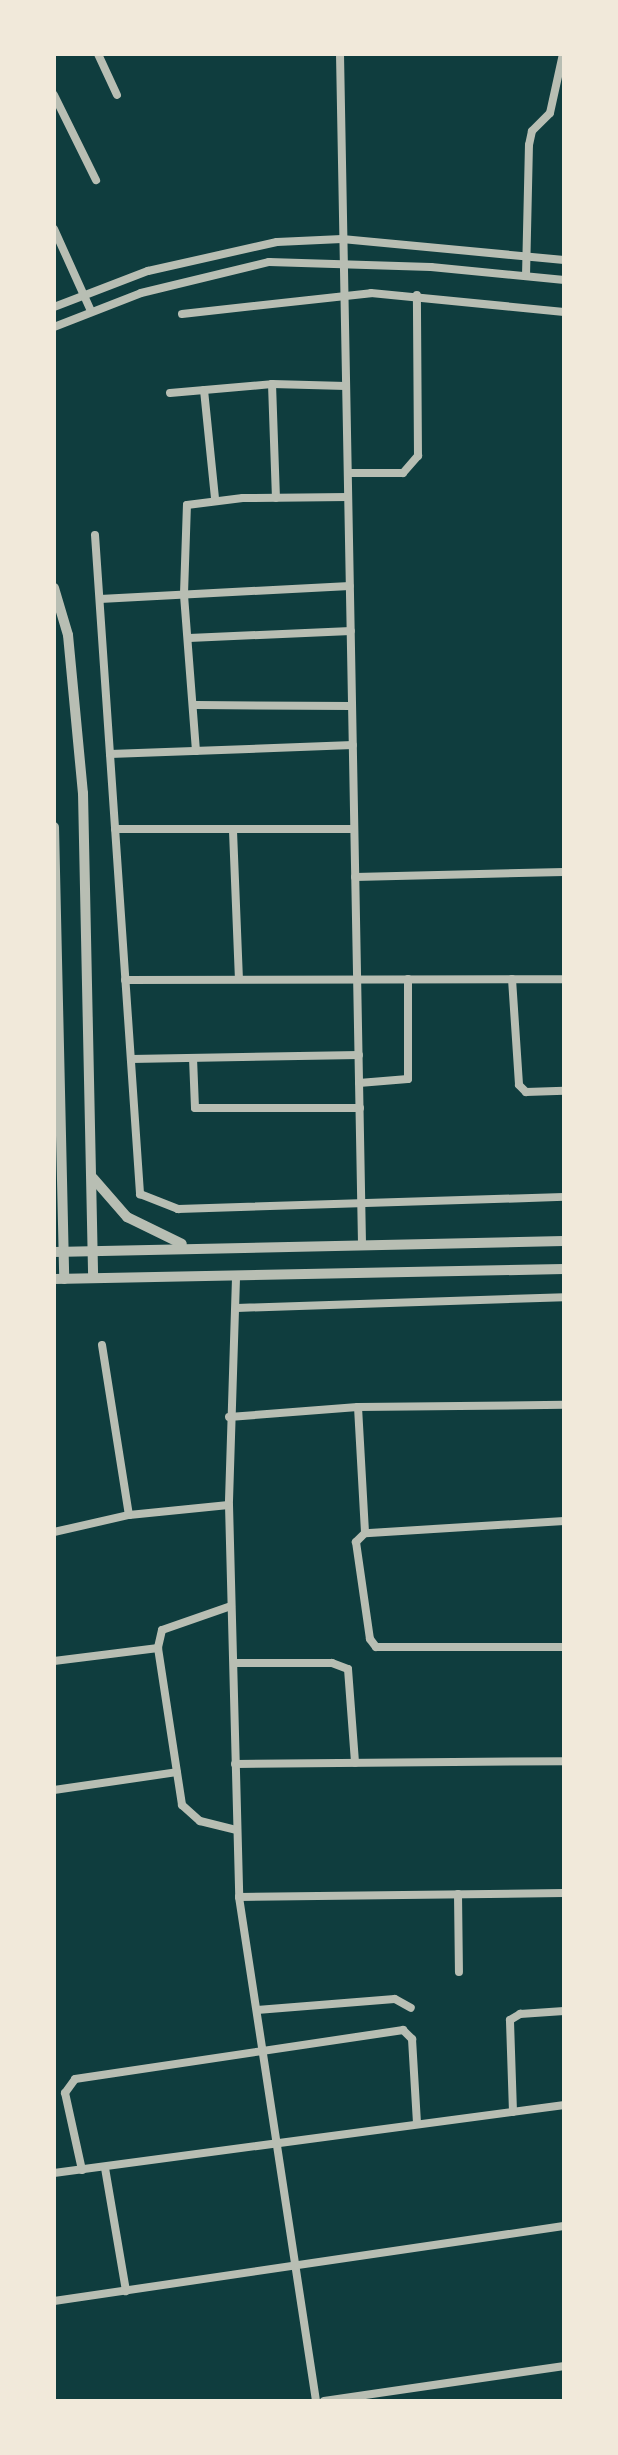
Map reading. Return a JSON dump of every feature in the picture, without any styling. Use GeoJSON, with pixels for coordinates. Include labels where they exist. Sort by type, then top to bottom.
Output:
{"type":"FeatureCollection","features":[{"type":"Feature","properties":{"kind":"street"},"geometry":{"type":"LineString","coordinates":[[98,54],[117,95]]}},
{"type":"Feature","properties":{"kind":"street"},"geometry":{"type":"LineString","coordinates":[[340,54],[362,1244]]}},
{"type":"Feature","properties":{"kind":"street"},"geometry":{"type":"LineString","coordinates":[[526,276],[529,145],[532,131],[550,113],[563,54]]}},
{"type":"Feature","properties":{"kind":"street"},"geometry":{"type":"LineString","coordinates":[[54,95],[96,180]]}},
{"type":"Feature","properties":{"kind":"street"},"geometry":{"type":"LineString","coordinates":[[54,229],[91,311]]}},
{"type":"Feature","properties":{"kind":"street"},"geometry":{"type":"LineString","coordinates":[[54,307],[213,252],[277,242],[342,239],[564,260]]}},
{"type":"Feature","properties":{"kind":"street"},"geometry":{"type":"LineString","coordinates":[[54,327],[91,311],[269,262],[343,263],[564,280]]}},
{"type":"Feature","properties":{"kind":"street"},"geometry":{"type":"LineString","coordinates":[[182,314],[344,293],[417,295],[564,312]]}},
{"type":"Feature","properties":{"kind":"street"},"geometry":{"type":"LineString","coordinates":[[348,473],[403,473],[418,456],[417,295]]}},
{"type":"Feature","properties":{"kind":"street"},"geometry":{"type":"LineString","coordinates":[[170,393],[272,384],[346,386]]}},
{"type":"Feature","properties":{"kind":"street"},"geometry":{"type":"LineString","coordinates":[[272,384],[276,498]]}},
{"type":"Feature","properties":{"kind":"street"},"geometry":{"type":"LineString","coordinates":[[204,390],[215,499]]}},
{"type":"Feature","properties":{"kind":"street"},"geometry":{"type":"LineString","coordinates":[[196,751],[196,705],[184,594],[185,512],[191,502],[215,499],[348,497]]}},
{"type":"Feature","properties":{"kind":"street"},"geometry":{"type":"LineString","coordinates":[[95,535],[137,1188],[148,1201],[178,1209],[564,1197]]}},
{"type":"Feature","properties":{"kind":"street"},"geometry":{"type":"LineString","coordinates":[[100,599],[350,586]]}},
{"type":"Feature","properties":{"kind":"street"},"geometry":{"type":"LineString","coordinates":[[54,588],[68,635],[83,793],[93,1278]]}},
{"type":"Feature","properties":{"kind":"street"},"geometry":{"type":"LineString","coordinates":[[189,638],[351,631]]}},
{"type":"Feature","properties":{"kind":"street"},"geometry":{"type":"LineString","coordinates":[[196,705],[352,706]]}},
{"type":"Feature","properties":{"kind":"street"},"geometry":{"type":"LineString","coordinates":[[110,754],[353,745]]}},
{"type":"Feature","properties":{"kind":"street"},"geometry":{"type":"LineString","coordinates":[[54,827],[58,1126],[62,1182],[59,1279],[236,1278],[564,1269]]}},
{"type":"Feature","properties":{"kind":"street"},"geometry":{"type":"LineString","coordinates":[[115,829],[354,829]]}},
{"type":"Feature","properties":{"kind":"street"},"geometry":{"type":"LineString","coordinates":[[233,831],[239,979]]}},
{"type":"Feature","properties":{"kind":"street"},"geometry":{"type":"LineString","coordinates":[[355,877],[564,872]]}},
{"type":"Feature","properties":{"kind":"street"},"geometry":{"type":"LineString","coordinates":[[359,1083],[408,1079],[408,979]]}},
{"type":"Feature","properties":{"kind":"street"},"geometry":{"type":"LineString","coordinates":[[512,979],[519,1085],[526,1092],[564,1091]]}},
{"type":"Feature","properties":{"kind":"street"},"geometry":{"type":"LineString","coordinates":[[125,980],[564,979]]}},
{"type":"Feature","properties":{"kind":"street"},"geometry":{"type":"LineString","coordinates":[[131,1059],[359,1055]]}},
{"type":"Feature","properties":{"kind":"street"},"geometry":{"type":"LineString","coordinates":[[193,1058],[195,1108],[360,1108]]}},
{"type":"Feature","properties":{"kind":"street"},"geometry":{"type":"LineString","coordinates":[[93,1178],[108,1199],[148,1231],[197,1248]]}},
{"type":"Feature","properties":{"kind":"street"},"geometry":{"type":"LineString","coordinates":[[54,1196],[62,1182]]}},
{"type":"Feature","properties":{"kind":"street"},"geometry":{"type":"LineString","coordinates":[[58,1252],[564,1241]]}},
{"type":"Feature","properties":{"kind":"street"},"geometry":{"type":"LineString","coordinates":[[236,1278],[237,1308],[229,1417],[229,1505],[239,1897],[316,2401]]}},
{"type":"Feature","properties":{"kind":"street"},"geometry":{"type":"LineString","coordinates":[[237,1308],[564,1297]]}},
{"type":"Feature","properties":{"kind":"street"},"geometry":{"type":"LineString","coordinates":[[102,1345],[129,1515]]}},
{"type":"Feature","properties":{"kind":"street"},"geometry":{"type":"LineString","coordinates":[[229,1417],[358,1407],[564,1405]]}},
{"type":"Feature","properties":{"kind":"street"},"geometry":{"type":"LineString","coordinates":[[358,1407],[365,1533]]}},
{"type":"Feature","properties":{"kind":"street"},"geometry":{"type":"LineString","coordinates":[[54,1532],[129,1515],[229,1505]]}},
{"type":"Feature","properties":{"kind":"street"},"geometry":{"type":"LineString","coordinates":[[564,1521],[365,1533],[356,1542],[370,1639],[376,1647],[564,1647]]}},
{"type":"Feature","properties":{"kind":"street"},"geometry":{"type":"LineString","coordinates":[[231,1606],[162,1630],[158,1648],[182,1805],[190,1816],[237,1830]]}},
{"type":"Feature","properties":{"kind":"street"},"geometry":{"type":"LineString","coordinates":[[54,1661],[158,1648]]}},
{"type":"Feature","properties":{"kind":"street"},"geometry":{"type":"LineString","coordinates":[[234,1663],[332,1663],[348,1669],[355,1763]]}},
{"type":"Feature","properties":{"kind":"street"},"geometry":{"type":"LineString","coordinates":[[235,1764],[564,1761]]}},
{"type":"Feature","properties":{"kind":"street"},"geometry":{"type":"LineString","coordinates":[[54,1790],[177,1772]]}},
{"type":"Feature","properties":{"kind":"street"},"geometry":{"type":"LineString","coordinates":[[239,1897],[564,1893]]}},
{"type":"Feature","properties":{"kind":"street"},"geometry":{"type":"LineString","coordinates":[[458,1894],[459,1972]]}},
{"type":"Feature","properties":{"kind":"street"},"geometry":{"type":"LineString","coordinates":[[257,2010],[395,1999],[411,2008]]}},
{"type":"Feature","properties":{"kind":"street"},"geometry":{"type":"LineString","coordinates":[[513,2112],[510,2020],[520,2014],[564,2011]]}},
{"type":"Feature","properties":{"kind":"street"},"geometry":{"type":"LineString","coordinates":[[82,2170],[65,2093],[69,2082],[403,2030],[412,2039],[417,2124]]}},
{"type":"Feature","properties":{"kind":"street"},"geometry":{"type":"LineString","coordinates":[[54,2173],[564,2105]]}},
{"type":"Feature","properties":{"kind":"street"},"geometry":{"type":"LineString","coordinates":[[105,2168],[126,2291]]}},
{"type":"Feature","properties":{"kind":"street"},"geometry":{"type":"LineString","coordinates":[[54,2301],[564,2226]]}},
{"type":"Feature","properties":{"kind":"street"},"geometry":{"type":"LineString","coordinates":[[324,2401],[564,2366]]}}]}
